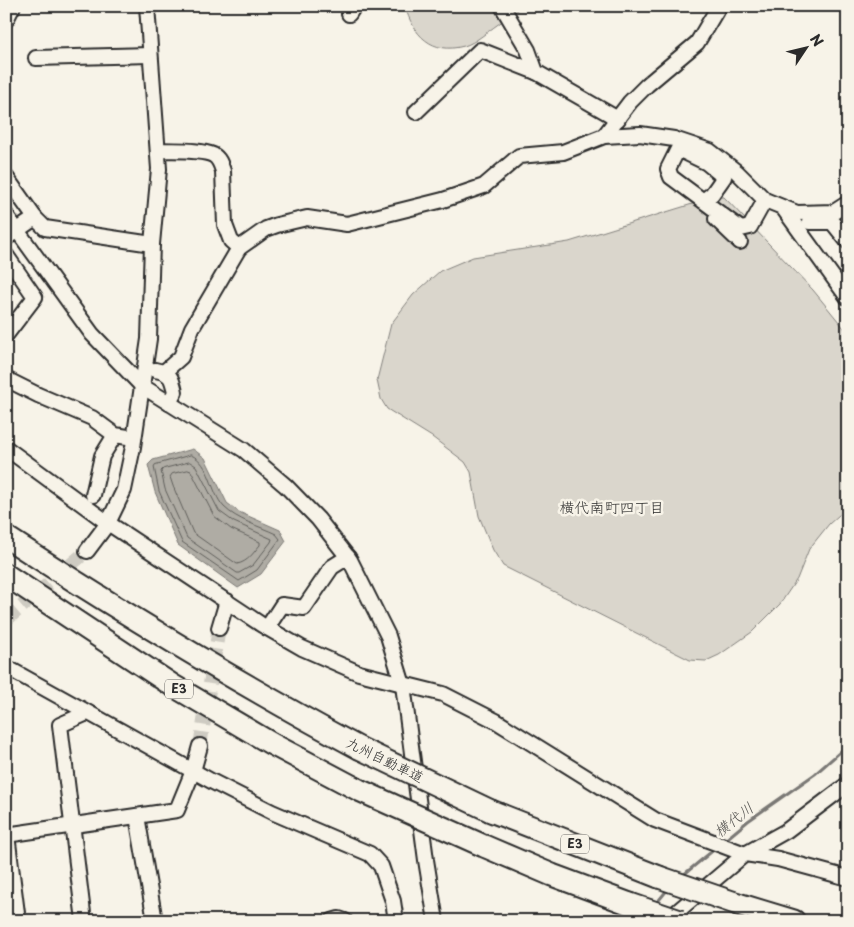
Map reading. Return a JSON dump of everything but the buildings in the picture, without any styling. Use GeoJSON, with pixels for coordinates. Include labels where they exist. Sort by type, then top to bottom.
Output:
{"type":"FeatureCollection","features":[{"type":"Feature","properties":{"kind":"highway","name":"九州自動車道"},"geometry":{"type":"LineString","coordinates":[[6,537],[180,647],[280,706],[359,748],[491,810],[659,877],[794,921]]}},
{"type":"Feature","properties":{"kind":"highway","name":"E3"},"geometry":{"type":"LineString","coordinates":[[6,575],[172,685],[272,744],[359,790],[552,875],[680,921]]}},
{"type":"Feature","properties":{"kind":"street"},"geometry":{"type":"LineString","coordinates":[[6,20],[13,6]]}},
{"type":"Feature","properties":{"kind":"street"},"geometry":{"type":"LineString","coordinates":[[87,551],[108,524],[124,490],[149,339],[152,244],[159,169],[146,6]]}},
{"type":"Feature","properties":{"kind":"street"},"geometry":{"type":"LineString","coordinates":[[502,6],[528,50],[536,72]]}},
{"type":"Feature","properties":{"kind":"street"},"geometry":{"type":"LineString","coordinates":[[604,136],[630,102],[647,85],[697,43],[719,6]]}},
{"type":"Feature","properties":{"kind":"street"},"geometry":{"type":"LineString","coordinates":[[416,112],[480,50],[536,72],[618,119]]}},
{"type":"Feature","properties":{"kind":"street"},"geometry":{"type":"LineString","coordinates":[[36,58],[150,55]]}},
{"type":"Feature","properties":{"kind":"street"},"geometry":{"type":"LineString","coordinates":[[164,372],[181,357],[192,328],[239,248],[266,229],[276,224],[307,218],[347,224],[444,200],[484,186],[519,156],[563,152],[604,136],[640,134],[674,139],[710,151],[737,172],[765,200],[797,213],[834,212],[848,203]]}},
{"type":"Feature","properties":{"kind":"street"},"geometry":{"type":"LineString","coordinates":[[158,150],[204,153],[214,156],[224,171],[225,225],[231,241],[239,248]]}},
{"type":"Feature","properties":{"kind":"street"},"geometry":{"type":"LineString","coordinates":[[6,176],[35,218],[45,228],[152,244]]}},
{"type":"Feature","properties":{"kind":"street"},"geometry":{"type":"LineString","coordinates":[[740,242],[707,211],[706,203],[741,229],[750,227],[765,200]]}},
{"type":"Feature","properties":{"kind":"street"},"geometry":{"type":"LineString","coordinates":[[783,208],[848,298]]}},
{"type":"Feature","properties":{"kind":"street"},"geometry":{"type":"LineString","coordinates":[[6,215],[12,234],[92,334],[142,386],[244,450],[286,486],[318,519],[348,557],[388,636],[403,685],[436,921]]}},
{"type":"Feature","properties":{"kind":"street"},"geometry":{"type":"LineString","coordinates":[[12,234],[35,218]]}},
{"type":"Feature","properties":{"kind":"street"},"geometry":{"type":"LineString","coordinates":[[793,222],[832,222],[848,242]]}},
{"type":"Feature","properties":{"kind":"street"},"geometry":{"type":"LineString","coordinates":[[6,255],[34,297],[6,335]]}},
{"type":"Feature","properties":{"kind":"street"},"geometry":{"type":"LineString","coordinates":[[144,369],[164,372],[172,378],[175,392],[169,403]]}},
{"type":"Feature","properties":{"kind":"street"},"geometry":{"type":"LineString","coordinates":[[6,379],[92,418],[115,435],[134,438]]}},
{"type":"Feature","properties":{"kind":"street"},"geometry":{"type":"LineString","coordinates":[[93,495],[102,456],[115,435]]}},
{"type":"Feature","properties":{"kind":"street"},"geometry":{"type":"LineString","coordinates":[[6,448],[108,524],[267,628],[302,648],[359,673],[443,694],[496,721],[655,820],[745,854],[778,859],[848,878]]}},
{"type":"Feature","properties":{"kind":"street"},"geometry":{"type":"LineString","coordinates":[[267,628],[282,606],[304,608],[332,567],[348,557]]}},
{"type":"Feature","properties":{"kind":"street"},"geometry":{"type":"LineString","coordinates":[[219,628],[227,602]]}},
{"type":"Feature","properties":{"kind":"street"},"geometry":{"type":"LineString","coordinates":[[6,667],[193,771],[272,812],[370,854],[380,866],[393,901],[396,921]]}},
{"type":"Feature","properties":{"kind":"street"},"geometry":{"type":"LineString","coordinates":[[84,921],[60,725],[87,713]]}},
{"type":"Feature","properties":{"kind":"street"},"geometry":{"type":"LineString","coordinates":[[18,921],[7,835],[178,810],[193,771],[200,746]]}},
{"type":"Feature","properties":{"kind":"street"},"geometry":{"type":"LineString","coordinates":[[666,921],[745,854],[786,831],[848,784]]}},
{"type":"Feature","properties":{"kind":"street"},"geometry":{"type":"LineString","coordinates":[[137,816],[155,921]]}},
{"type":"Feature","properties":{"kind":"street"},"geometry":{"type":"LineString","coordinates":[[332,921],[340,919],[345,921]]}},
{"type":"Feature","properties":{"kind":"shaded area"},"geometry":{"type":"Polygon","coordinates":[[[405,6],[521,6],[468,45],[442,48],[433,45],[419,34],[413,26],[405,6]]]}},
{"type":"Feature","properties":{"kind":"shaded area"},"geometry":{"type":"Polygon","coordinates":[[[715,197],[724,197],[813,290],[848,333],[848,507],[829,524],[809,549],[797,579],[780,604],[752,632],[719,655],[706,661],[690,660],[503,566],[493,550],[479,516],[471,472],[465,462],[432,437],[387,409],[381,399],[377,380],[391,324],[413,295],[440,271],[473,257],[569,242],[715,197]]]}},
{"type":"Feature","properties":{"kind":"water"},"geometry":{"type":"Polygon","coordinates":[[[193,449],[205,458],[227,503],[239,512],[280,530],[286,541],[261,574],[238,588],[178,545],[155,492],[148,465],[153,460],[193,449]]]}},
{"type":"Feature","properties":{"kind":"waterway","name":"横代川"},"geometry":{"type":"LineString","coordinates":[[724,841],[748,821],[815,774],[848,745]]}},
{"type":"Feature","properties":{"kind":"waterway","name":"横代川"},"geometry":{"type":"LineString","coordinates":[[682,876],[716,848]]}},
{"type":"Feature","properties":{"kind":"waterway","name":"横代川"},"geometry":{"type":"LineString","coordinates":[[655,905],[668,889]]}},
{"type":"Feature","properties":{"kind":"tunnel"},"geometry":{"type":"LineString","coordinates":[[6,620],[87,551]]}},
{"type":"Feature","properties":{"kind":"tunnel"},"geometry":{"type":"LineString","coordinates":[[200,746],[219,628]]}},
{"type":"Feature","properties":{"kind":"district","name":"横代南町四丁目"},"geometry":{"type":"Point","coordinates":[612,508]}}]}
